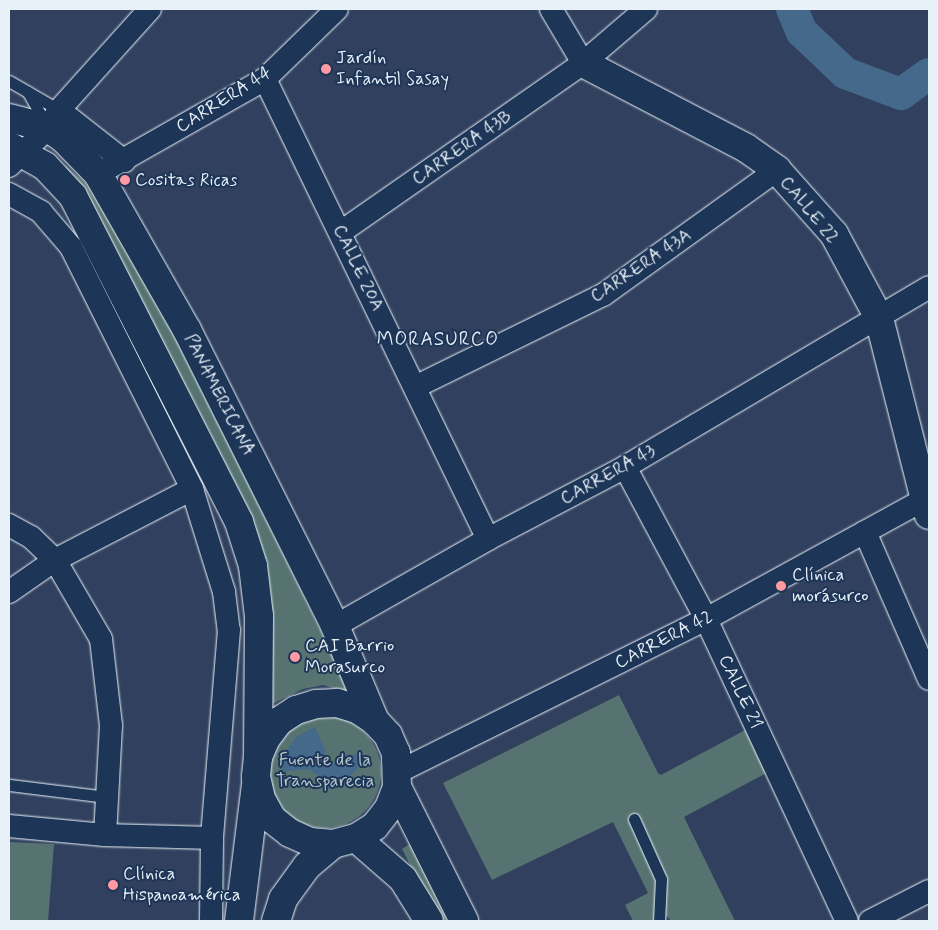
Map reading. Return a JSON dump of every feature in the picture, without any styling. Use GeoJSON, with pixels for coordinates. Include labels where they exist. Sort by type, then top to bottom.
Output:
{"type":"FeatureCollection","features":[{"type":"Feature","properties":{"kind":"main road","name":"CALLE 22"},"geometry":{"type":"LineString","coordinates":[[583,63],[746,148],[777,170],[834,234],[879,318],[927,507]]}},
{"type":"Feature","properties":{"kind":"main road","name":"PANAMERICANA"},"geometry":{"type":"LineString","coordinates":[[9,118],[54,119],[63,138],[98,174],[187,330],[335,626],[375,721]]}},
{"type":"Feature","properties":{"kind":"main road"},"geometry":{"type":"LineString","coordinates":[[13,155],[46,166],[73,196],[148,347],[239,522],[253,566],[259,616],[257,767],[239,921]]}},
{"type":"Feature","properties":{"kind":"main road"},"geometry":{"type":"LineString","coordinates":[[429,921],[403,879],[345,841],[310,842],[290,833],[272,818],[261,799],[257,767],[270,732],[296,710],[316,704],[337,703],[357,709],[375,721],[388,736],[396,753],[398,780],[464,921]]}},
{"type":"Feature","properties":{"kind":"main road"},"geometry":{"type":"LineString","coordinates":[[280,914],[307,866],[345,841],[375,826],[385,814],[398,780]]}},
{"type":"Feature","properties":{"kind":"street"},"geometry":{"type":"LineString","coordinates":[[13,155],[54,119],[150,9]]}},
{"type":"Feature","properties":{"kind":"street","name":"CARRERA 44"},"geometry":{"type":"LineString","coordinates":[[98,174],[124,161],[265,79],[337,9]]}},
{"type":"Feature","properties":{"kind":"street"},"geometry":{"type":"LineString","coordinates":[[551,9],[583,63]]}},
{"type":"Feature","properties":{"kind":"street","name":"CARRERA 43B"},"geometry":{"type":"LineString","coordinates":[[341,232],[583,63],[646,9]]}},
{"type":"Feature","properties":{"kind":"street","name":"CALLE 20A"},"geometry":{"type":"LineString","coordinates":[[265,79],[341,232],[488,539]]}},
{"type":"Feature","properties":{"kind":"street"},"geometry":{"type":"LineString","coordinates":[[54,119],[124,161]]}},
{"type":"Feature","properties":{"kind":"street","name":"CARRERA 43A"},"geometry":{"type":"LineString","coordinates":[[416,388],[603,295],[777,170]]}},
{"type":"Feature","properties":{"kind":"street"},"geometry":{"type":"LineString","coordinates":[[9,194],[41,212],[71,248],[124,359],[192,490],[224,592],[229,630],[212,838],[211,921]]}},
{"type":"Feature","properties":{"kind":"street","name":"CARRERA 43"},"geometry":{"type":"LineString","coordinates":[[335,626],[488,539],[625,467],[929,287]]}},
{"type":"Feature","properties":{"kind":"street"},"geometry":{"type":"LineString","coordinates":[[124,359],[148,347]]}},
{"type":"Feature","properties":{"kind":"street","name":"CALLE 21"},"geometry":{"type":"LineString","coordinates":[[625,467],[706,619],[847,921]]}},
{"type":"Feature","properties":{"kind":"street"},"geometry":{"type":"LineString","coordinates":[[9,592],[55,560],[192,490]]}},
{"type":"Feature","properties":{"kind":"street","name":"CARRERA 42"},"geometry":{"type":"LineString","coordinates":[[398,780],[706,619],[865,532],[927,507]]}},
{"type":"Feature","properties":{"kind":"street"},"geometry":{"type":"LineString","coordinates":[[9,526],[31,537],[55,560],[101,638],[111,725],[104,835]]}},
{"type":"Feature","properties":{"kind":"street"},"geometry":{"type":"LineString","coordinates":[[865,532],[929,679]]}},
{"type":"Feature","properties":{"kind":"street"},"geometry":{"type":"LineString","coordinates":[[9,826],[104,835],[212,838]]}},
{"type":"Feature","properties":{"kind":"street"},"geometry":{"type":"LineString","coordinates":[[870,921],[929,892]]}},
{"type":"Feature","properties":{"kind":"lane"},"geometry":{"type":"LineString","coordinates":[[9,81],[28,92],[54,119]]}},
{"type":"Feature","properties":{"kind":"lane"},"geometry":{"type":"LineString","coordinates":[[28,92],[54,119]]}},
{"type":"Feature","properties":{"kind":"lane"},"geometry":{"type":"LineString","coordinates":[[9,785],[107,797]]}},
{"type":"Feature","properties":{"kind":"lane"},"geometry":{"type":"LineString","coordinates":[[634,819],[661,879],[659,921]]}},
{"type":"Feature","properties":{"kind":"green space"},"geometry":{"type":"Polygon","coordinates":[[[65,165],[85,182],[129,243],[352,694],[323,685],[303,689],[268,706],[269,631],[147,318],[65,165]]]}},
{"type":"Feature","properties":{"kind":"green space"},"geometry":{"type":"Polygon","coordinates":[[[619,695],[658,773],[661,775],[749,728],[772,770],[684,817],[735,921],[671,921],[667,916],[664,921],[633,921],[625,905],[648,893],[613,822],[492,880],[443,783],[619,695]]]}},
{"type":"Feature","properties":{"kind":"green space","name":"Fuente de la Transparecia"},"geometry":{"type":"Polygon","coordinates":[[[325,716],[336,717],[346,721],[364,733],[376,751],[380,761],[380,783],[376,793],[364,811],[346,823],[336,827],[325,828],[314,827],[304,823],[286,811],[274,793],[270,783],[269,772],[270,761],[274,751],[286,733],[304,721],[314,717],[325,716]]]}},
{"type":"Feature","properties":{"kind":"green space"},"geometry":{"type":"Polygon","coordinates":[[[416,840],[457,921],[438,921],[402,849],[416,840]]]}},
{"type":"Feature","properties":{"kind":"green space"},"geometry":{"type":"Polygon","coordinates":[[[9,842],[54,844],[48,921],[9,921],[9,842]]]}},
{"type":"Feature","properties":{"kind":"water"},"geometry":{"type":"Polygon","coordinates":[[[315,727],[325,749],[325,761],[335,763],[351,754],[360,755],[357,769],[339,788],[323,789],[322,778],[309,769],[280,772],[288,748],[296,737],[315,727]]]}},
{"type":"Feature","properties":{"kind":"waterway"},"geometry":{"type":"LineString","coordinates":[[792,9],[802,32],[845,73],[901,94],[929,74]]}},
{"type":"Feature","properties":{"kind":"place","name":"Jardín Infantil Sasay"},"geometry":{"type":"Point","coordinates":[326,69]}},
{"type":"Feature","properties":{"kind":"place","name":"Cositas Ricas"},"geometry":{"type":"Point","coordinates":[125,180]}},
{"type":"Feature","properties":{"kind":"place","name":"Clínica morásurco"},"geometry":{"type":"Point","coordinates":[781,586]}},
{"type":"Feature","properties":{"kind":"place","name":"CAI Barrio Morasurco"},"geometry":{"type":"Point","coordinates":[295,657]}},
{"type":"Feature","properties":{"kind":"place","name":"Clínica Hispanoamérica"},"geometry":{"type":"Point","coordinates":[113,885]}},
{"type":"Feature","properties":{"kind":"district","name":"MORASURCO"},"geometry":{"type":"Point","coordinates":[438,340]}}]}
